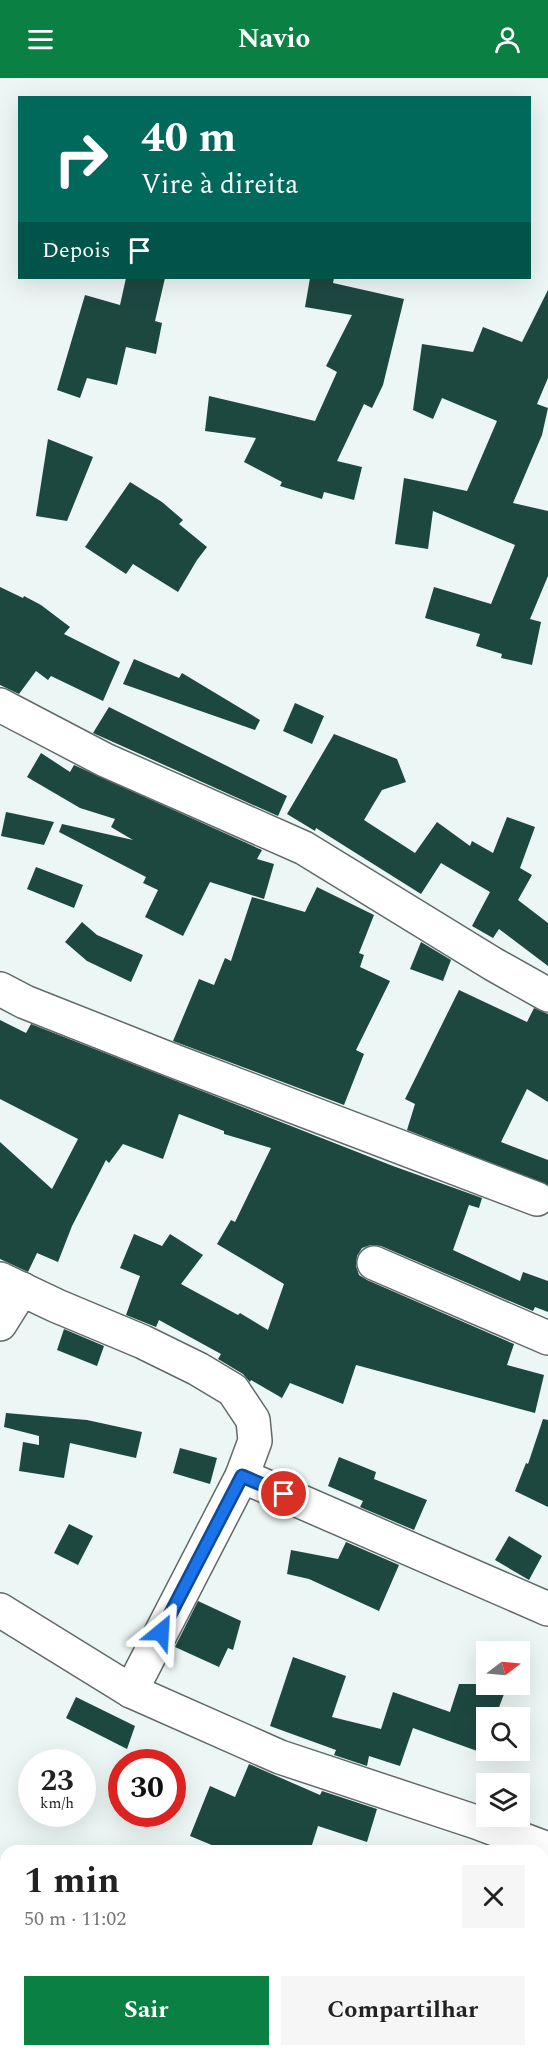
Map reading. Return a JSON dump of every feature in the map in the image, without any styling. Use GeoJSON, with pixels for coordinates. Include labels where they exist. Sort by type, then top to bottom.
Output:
{"type":"FeatureCollection","features":[{"type":"Feature","properties":{"kind":"street"},"geometry":{"type":"LineString","coordinates":[[0,705],[105,760],[304,848],[548,995]]}},
{"type":"Feature","properties":{"kind":"street"},"geometry":{"type":"LineString","coordinates":[[0,989],[25,1002],[174,1061],[537,1199]]}},
{"type":"Feature","properties":{"kind":"street"},"geometry":{"type":"LineString","coordinates":[[375,1263],[548,1338]]}},
{"type":"Feature","properties":{"kind":"street"},"geometry":{"type":"LineString","coordinates":[[0,1324],[11,1284],[143,1342],[198,1369],[233,1390],[253,1420],[255,1441],[242,1476],[131,1691]]}},
{"type":"Feature","properties":{"kind":"street"},"geometry":{"type":"LineString","coordinates":[[242,1476],[548,1609]]}},
{"type":"Feature","properties":{"kind":"street"},"geometry":{"type":"LineString","coordinates":[[0,1610],[131,1691],[280,1756],[537,1845]]}},
{"type":"Feature","properties":{"kind":"building"},"geometry":{"type":"Polygon","coordinates":[[[126,279],[165,279],[155,321],[162,323],[156,354],[126,347],[117,385],[87,378],[80,398],[57,390],[85,295],[120,305],[126,279]]]}},
{"type":"Feature","properties":{"kind":"building"},"geometry":{"type":"Polygon","coordinates":[[[310,279],[334,279],[333,283],[404,299],[383,385],[372,408],[364,404],[337,461],[362,467],[354,500],[324,492],[322,499],[280,486],[282,482],[244,462],[256,438],[205,431],[209,396],[315,421],[337,372],[326,366],[352,315],[305,307],[310,279]]]}},
{"type":"Feature","properties":{"kind":"building"},"geometry":{"type":"Polygon","coordinates":[[[548,290],[548,378],[537,404],[548,408],[542,435],[513,503],[548,511],[548,576],[530,619],[541,622],[532,665],[501,658],[502,654],[476,646],[480,634],[425,618],[434,587],[491,604],[515,545],[433,511],[428,549],[395,544],[404,478],[467,491],[497,421],[442,398],[433,419],[413,410],[422,344],[473,352],[483,327],[522,342],[548,290]]]}},
{"type":"Feature","properties":{"kind":"building"},"geometry":{"type":"Polygon","coordinates":[[[48,439],[93,457],[67,521],[36,516],[48,439]]]}},
{"type":"Feature","properties":{"kind":"building"},"geometry":{"type":"Polygon","coordinates":[[[130,482],[162,502],[183,520],[179,524],[207,547],[178,592],[133,564],[126,574],[85,547],[130,482]]]}},
{"type":"Feature","properties":{"kind":"building"},"geometry":{"type":"Polygon","coordinates":[[[0,587],[41,605],[70,627],[64,634],[120,662],[103,701],[51,676],[48,680],[36,671],[19,694],[0,685],[0,587]]]}},
{"type":"Feature","properties":{"kind":"building"},"geometry":{"type":"Polygon","coordinates":[[[134,659],[179,678],[182,673],[260,720],[255,730],[123,684],[134,659]]]}},
{"type":"Feature","properties":{"kind":"building"},"geometry":{"type":"Polygon","coordinates":[[[295,703],[324,716],[312,744],[283,731],[295,703]]]}},
{"type":"Feature","properties":{"kind":"building"},"geometry":{"type":"Polygon","coordinates":[[[109,707],[287,796],[278,816],[93,733],[109,707]]]}},
{"type":"Feature","properties":{"kind":"building"},"geometry":{"type":"Polygon","coordinates":[[[334,734],[397,759],[406,782],[382,790],[364,820],[415,853],[437,822],[470,846],[472,841],[493,853],[507,817],[535,827],[520,868],[532,875],[518,900],[548,923],[548,966],[499,929],[493,938],[472,926],[490,892],[441,863],[421,894],[316,828],[315,831],[287,814],[334,734]]]}},
{"type":"Feature","properties":{"kind":"building"},"geometry":{"type":"Polygon","coordinates":[[[41,753],[70,772],[74,765],[262,850],[257,859],[274,864],[264,899],[210,882],[183,936],[145,917],[158,890],[143,883],[146,877],[59,832],[62,824],[133,840],[111,827],[115,819],[80,808],[27,777],[41,753]]]}},
{"type":"Feature","properties":{"kind":"building"},"geometry":{"type":"Polygon","coordinates":[[[6,812],[54,822],[44,845],[1,836],[6,812]]]}},
{"type":"Feature","properties":{"kind":"building"},"geometry":{"type":"Polygon","coordinates":[[[36,867],[83,885],[74,908],[27,889],[36,867]]]}},
{"type":"Feature","properties":{"kind":"building"},"geometry":{"type":"Polygon","coordinates":[[[317,887],[374,915],[359,953],[364,955],[360,967],[390,981],[356,1050],[364,1054],[344,1105],[173,1041],[199,979],[214,985],[225,958],[231,961],[252,897],[305,912],[317,887]]]}},
{"type":"Feature","properties":{"kind":"building"},"geometry":{"type":"Polygon","coordinates":[[[82,922],[97,935],[143,955],[131,982],[87,961],[65,942],[82,922]]]}},
{"type":"Feature","properties":{"kind":"building"},"geometry":{"type":"Polygon","coordinates":[[[421,942],[451,960],[443,981],[410,969],[421,942]]]}},
{"type":"Feature","properties":{"kind":"building"},"geometry":{"type":"Polygon","coordinates":[[[459,990],[527,1022],[534,1008],[548,1014],[548,1102],[527,1089],[501,1142],[548,1160],[548,1185],[407,1130],[415,1104],[405,1099],[459,990]]]}},
{"type":"Feature","properties":{"kind":"building"},"geometry":{"type":"Polygon","coordinates":[[[0,1020],[26,1033],[31,1024],[393,1166],[482,1198],[479,1208],[469,1205],[453,1250],[520,1281],[523,1272],[548,1281],[548,1312],[535,1307],[533,1311],[381,1246],[371,1245],[362,1248],[357,1256],[356,1266],[359,1275],[367,1280],[514,1344],[507,1365],[544,1375],[535,1413],[356,1365],[343,1404],[290,1383],[282,1398],[251,1380],[250,1382],[243,1374],[218,1359],[221,1354],[159,1320],[156,1327],[126,1315],[140,1276],[120,1268],[134,1234],[162,1246],[170,1234],[203,1255],[181,1284],[238,1315],[240,1313],[268,1330],[284,1284],[217,1244],[231,1220],[235,1222],[271,1148],[224,1134],[224,1131],[179,1114],[163,1159],[123,1144],[109,1163],[106,1160],[72,1226],[58,1262],[37,1253],[28,1272],[0,1259],[0,1142],[52,1189],[78,1139],[0,1099],[0,1020]]]}},
{"type":"Feature","properties":{"kind":"building"},"geometry":{"type":"Polygon","coordinates":[[[64,1329],[104,1346],[97,1366],[57,1350],[64,1329]]]}},
{"type":"Feature","properties":{"kind":"building"},"geometry":{"type":"Polygon","coordinates":[[[6,1413],[87,1420],[142,1432],[136,1458],[70,1443],[64,1478],[19,1471],[23,1442],[39,1445],[39,1436],[4,1427],[6,1413]]]}},
{"type":"Feature","properties":{"kind":"building"},"geometry":{"type":"Polygon","coordinates":[[[543,1419],[548,1420],[548,1507],[515,1491],[526,1463],[528,1464],[543,1419]]]}},
{"type":"Feature","properties":{"kind":"building"},"geometry":{"type":"Polygon","coordinates":[[[180,1448],[217,1458],[210,1484],[173,1473],[180,1448]]]}},
{"type":"Feature","properties":{"kind":"building"},"geometry":{"type":"Polygon","coordinates":[[[339,1457],[376,1472],[374,1479],[427,1500],[414,1530],[360,1507],[363,1501],[328,1486],[339,1457]]]}},
{"type":"Feature","properties":{"kind":"building"},"geometry":{"type":"Polygon","coordinates":[[[69,1524],[93,1536],[78,1565],[54,1553],[69,1524]]]}},
{"type":"Feature","properties":{"kind":"building"},"geometry":{"type":"Polygon","coordinates":[[[509,1536],[542,1556],[529,1580],[495,1560],[509,1536]]]}},
{"type":"Feature","properties":{"kind":"building"},"geometry":{"type":"Polygon","coordinates":[[[346,1542],[399,1565],[379,1611],[309,1579],[287,1574],[291,1550],[338,1559],[346,1542]]]}},
{"type":"Feature","properties":{"kind":"building"},"geometry":{"type":"Polygon","coordinates":[[[198,1601],[241,1621],[233,1650],[228,1648],[219,1667],[175,1647],[198,1601]]]}},
{"type":"Feature","properties":{"kind":"building"},"geometry":{"type":"Polygon","coordinates":[[[293,1657],[346,1676],[332,1717],[381,1729],[393,1692],[450,1712],[459,1684],[476,1684],[476,1695],[504,1695],[499,1707],[476,1707],[476,1751],[413,1728],[400,1766],[369,1756],[367,1766],[334,1755],[336,1750],[270,1726],[293,1657]]]}},
{"type":"Feature","properties":{"kind":"building"},"geometry":{"type":"Polygon","coordinates":[[[76,1697],[135,1726],[127,1749],[66,1718],[76,1697]]]}},
{"type":"Feature","properties":{"kind":"building"},"geometry":{"type":"Polygon","coordinates":[[[249,1764],[320,1795],[322,1791],[377,1809],[367,1842],[318,1826],[312,1845],[212,1845],[190,1836],[210,1786],[235,1797],[249,1764]]]}},
{"type":"Feature","properties":{"kind":"route"},"geometry":{"type":"LineString","coordinates":[[161,1632],[242,1476],[284,1494]]}}]}
